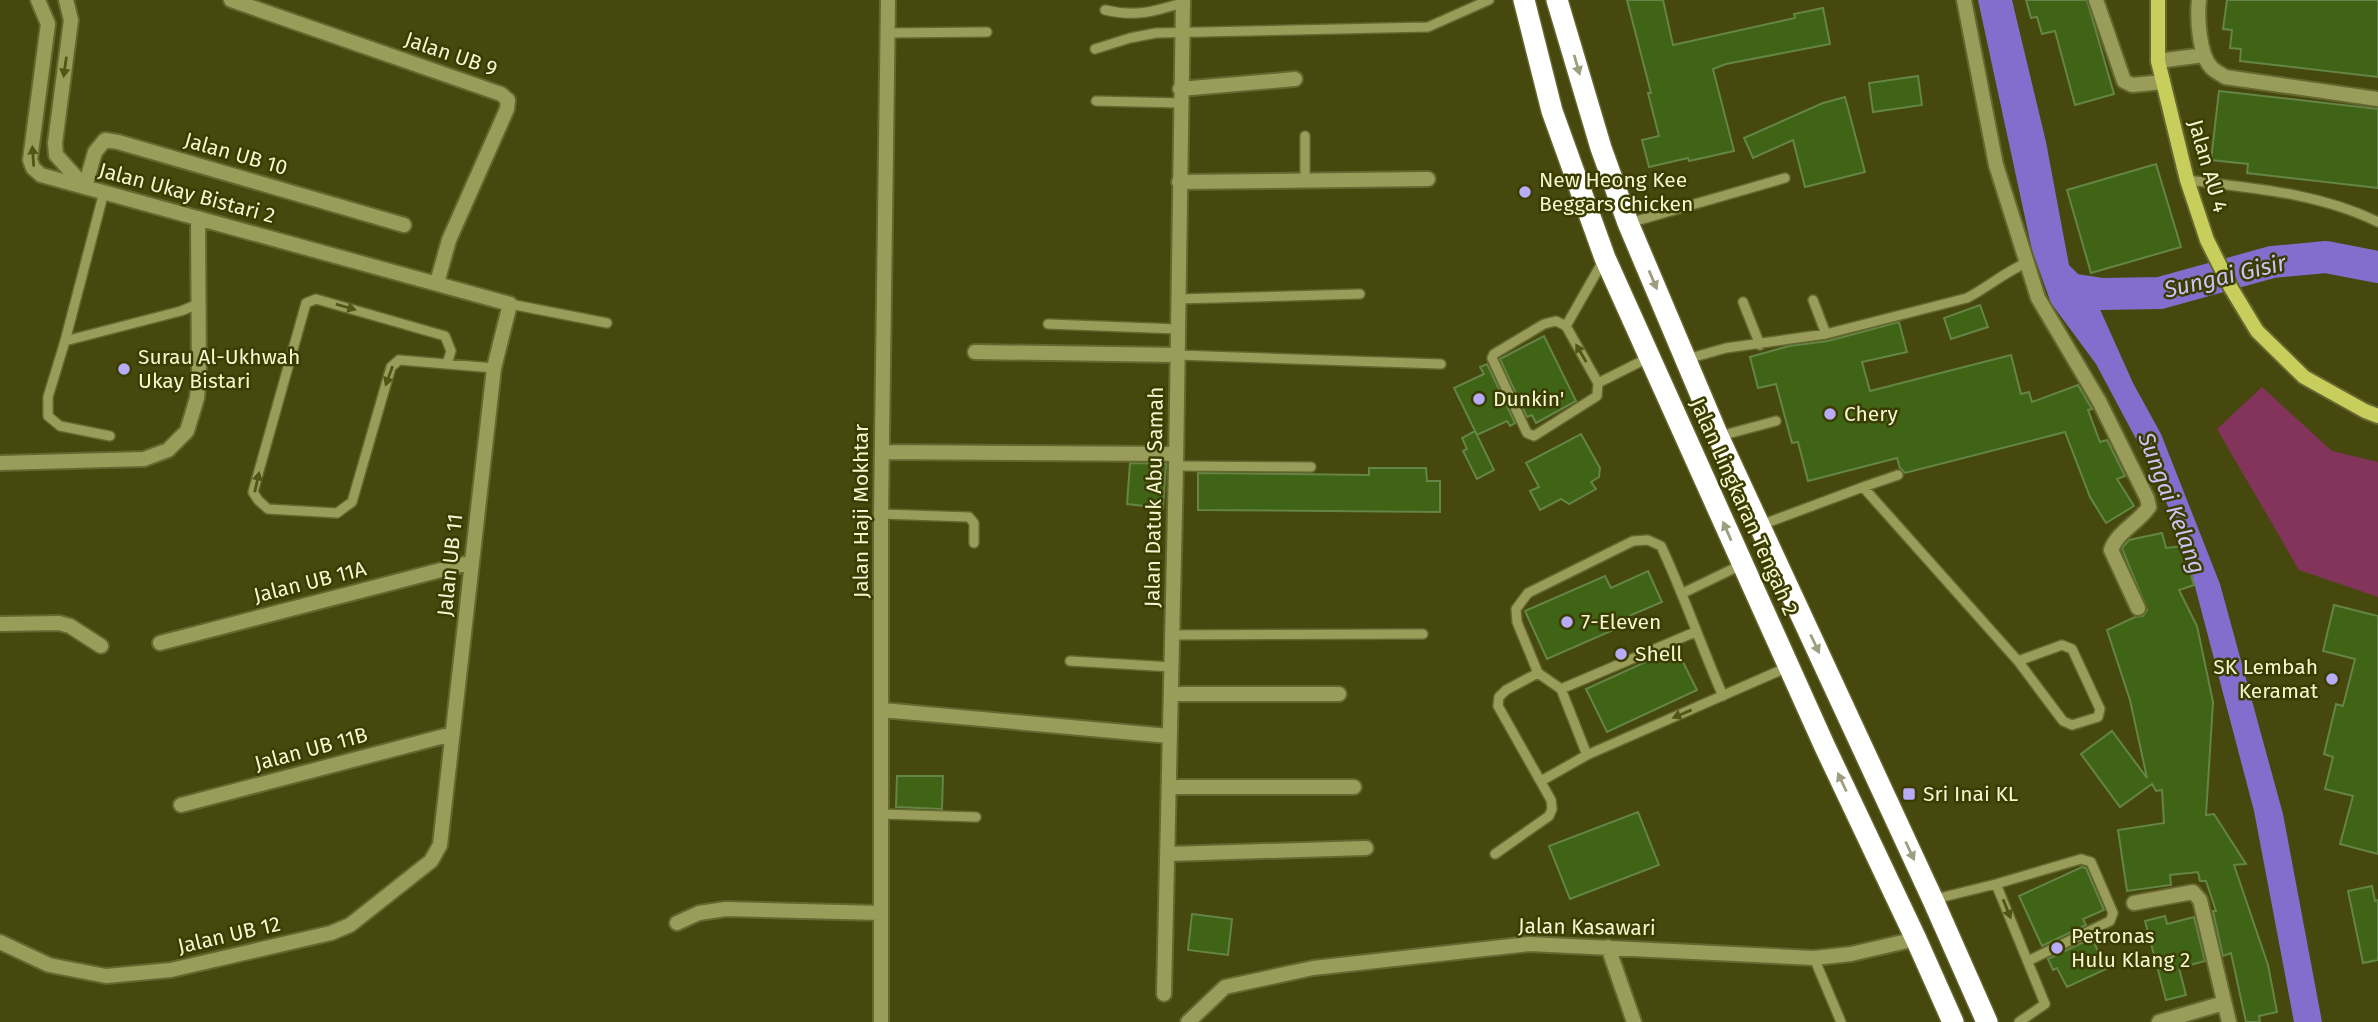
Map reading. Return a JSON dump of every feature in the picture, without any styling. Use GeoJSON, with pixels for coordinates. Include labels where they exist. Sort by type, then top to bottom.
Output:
{"type":"FeatureCollection","features":[{"type":"Feature","properties":{"kind":"highway","name":"Jalan Lingkaran Tengah 2"},"geometry":{"type":"LineString","coordinates":[[1524,0],[1552,111],[1605,258],[1742,565],[1953,1022]]}},
{"type":"Feature","properties":{"kind":"highway","name":"Jalan Lingkaran Tengah 2"},"geometry":{"type":"LineString","coordinates":[[1557,0],[1601,148],[1628,223],[1718,436],[1987,1022]]}},
{"type":"Feature","properties":{"kind":"main road","name":"Jalan AU 4"},"geometry":{"type":"LineString","coordinates":[[2158,0],[2158,61],[2187,180],[2207,240],[2231,288],[2257,331],[2304,377],[2378,416]]}},
{"type":"Feature","properties":{"kind":"street","name":"Jalan Ukay Bistari 2"},"geometry":{"type":"LineString","coordinates":[[38,0],[48,24],[30,160],[41,176],[504,302]]}},
{"type":"Feature","properties":{"kind":"street"},"geometry":{"type":"LineString","coordinates":[[66,0],[72,20],[55,143],[56,155],[85,187]]}},
{"type":"Feature","properties":{"kind":"street","name":"Jalan UB 9"},"geometry":{"type":"LineString","coordinates":[[231,0],[501,94],[508,100],[507,110],[449,240],[437,283]]}},
{"type":"Feature","properties":{"kind":"street","name":"Jalan Haji Mokhtar"},"geometry":{"type":"LineString","coordinates":[[881,1022],[881,514],[888,0]]}},
{"type":"Feature","properties":{"kind":"street"},"geometry":{"type":"LineString","coordinates":[[1964,0],[1996,165],[2038,298],[2099,401],[2147,498],[2149,507],[2114,542],[2111,550],[2138,608]]}},
{"type":"Feature","properties":{"kind":"street"},"geometry":{"type":"LineString","coordinates":[[2096,0],[2124,81],[2132,85],[2163,82]]}},
{"type":"Feature","properties":{"kind":"street"},"geometry":{"type":"LineString","coordinates":[[2199,0],[2197,14],[2204,55],[2211,68],[2225,76],[2378,99]]}},
{"type":"Feature","properties":{"kind":"street","name":"Jalan Datuk Abu Samah"},"geometry":{"type":"LineString","coordinates":[[1164,994],[1176,460],[1182,2]]}},
{"type":"Feature","properties":{"kind":"street"},"geometry":{"type":"LineString","coordinates":[[2158,61],[2204,55]]}},
{"type":"Feature","properties":{"kind":"street"},"geometry":{"type":"LineString","coordinates":[[1180,96],[1295,79]]}},
{"type":"Feature","properties":{"kind":"street","name":"Jalan UB 10"},"geometry":{"type":"LineString","coordinates":[[85,187],[95,152],[105,140],[404,225]]}},
{"type":"Feature","properties":{"kind":"street"},"geometry":{"type":"LineString","coordinates":[[1179,182],[1428,180]]}},
{"type":"Feature","properties":{"kind":"street"},"geometry":{"type":"LineString","coordinates":[[0,463],[144,458],[168,450],[187,431],[197,398],[199,378],[198,218]]}},
{"type":"Feature","properties":{"kind":"street","name":"Jalan UB 11"},"geometry":{"type":"LineString","coordinates":[[440,845],[494,368],[504,302]]}},
{"type":"Feature","properties":{"kind":"street"},"geometry":{"type":"LineString","coordinates":[[975,352],[1177,355]]}},
{"type":"Feature","properties":{"kind":"street"},"geometry":{"type":"LineString","coordinates":[[882,452],[1176,460]]}},
{"type":"Feature","properties":{"kind":"street","name":"Jalan UB 11A"},"geometry":{"type":"LineString","coordinates":[[160,643],[472,562]]}},
{"type":"Feature","properties":{"kind":"street"},"geometry":{"type":"LineString","coordinates":[[0,624],[60,623],[70,626],[101,646]]}},
{"type":"Feature","properties":{"kind":"street"},"geometry":{"type":"LineString","coordinates":[[1171,694],[1339,694]]}},
{"type":"Feature","properties":{"kind":"street"},"geometry":{"type":"LineString","coordinates":[[882,710],[1169,736]]}},
{"type":"Feature","properties":{"kind":"street","name":"Jalan UB 11B"},"geometry":{"type":"LineString","coordinates":[[181,805],[452,734]]}},
{"type":"Feature","properties":{"kind":"street"},"geometry":{"type":"LineString","coordinates":[[1169,787],[1354,787]]}},
{"type":"Feature","properties":{"kind":"street","name":"Jalan UB 12"},"geometry":{"type":"LineString","coordinates":[[0,942],[49,965],[106,976],[171,970],[331,933],[350,925],[431,861],[440,845]]}},
{"type":"Feature","properties":{"kind":"street"},"geometry":{"type":"LineString","coordinates":[[1168,854],[1366,848]]}},
{"type":"Feature","properties":{"kind":"street"},"geometry":{"type":"LineString","coordinates":[[2134,903],[2193,892],[2200,900],[2229,1022]]}},
{"type":"Feature","properties":{"kind":"street"},"geometry":{"type":"LineString","coordinates":[[677,923],[699,913],[726,909],[881,914]]}},
{"type":"Feature","properties":{"kind":"street","name":"Jalan Kasawari"},"geometry":{"type":"LineString","coordinates":[[1188,1022],[1225,987],[1313,968],[1529,944],[1814,958],[1851,954],[1916,939]]}},
{"type":"Feature","properties":{"kind":"street"},"geometry":{"type":"LineString","coordinates":[[1608,947],[1634,1022]]}},
{"type":"Feature","properties":{"kind":"street"},"geometry":{"type":"LineString","coordinates":[[2159,1022],[2224,1003]]}},
{"type":"Feature","properties":{"kind":"lane"},"geometry":{"type":"LineString","coordinates":[[1095,50],[1130,38],[1156,33],[1428,27],[1489,0]]}},
{"type":"Feature","properties":{"kind":"lane"},"geometry":{"type":"LineString","coordinates":[[1105,10],[1125,15],[1146,14],[1182,2]]}},
{"type":"Feature","properties":{"kind":"lane"},"geometry":{"type":"LineString","coordinates":[[888,33],[988,32]]}},
{"type":"Feature","properties":{"kind":"lane"},"geometry":{"type":"LineString","coordinates":[[1096,102],[1180,96]]}},
{"type":"Feature","properties":{"kind":"lane"},"geometry":{"type":"LineString","coordinates":[[1305,135],[1305,181]]}},
{"type":"Feature","properties":{"kind":"lane"},"geometry":{"type":"LineString","coordinates":[[1628,223],[1785,178]]}},
{"type":"Feature","properties":{"kind":"lane"},"geometry":{"type":"LineString","coordinates":[[2187,180],[2331,202],[2378,222]]}},
{"type":"Feature","properties":{"kind":"lane"},"geometry":{"type":"LineString","coordinates":[[104,192],[48,397],[48,416],[60,426],[110,436]]}},
{"type":"Feature","properties":{"kind":"lane"},"geometry":{"type":"LineString","coordinates":[[1566,326],[1605,258]]}},
{"type":"Feature","properties":{"kind":"lane"},"geometry":{"type":"LineString","coordinates":[[1686,359],[1726,348],[1826,334],[1967,298],[2006,272],[2026,263]]}},
{"type":"Feature","properties":{"kind":"lane"},"geometry":{"type":"LineString","coordinates":[[1177,299],[1360,294]]}},
{"type":"Feature","properties":{"kind":"lane"},"geometry":{"type":"LineString","coordinates":[[447,364],[451,351],[445,336],[316,299],[306,303],[253,492],[258,500],[268,509],[337,513],[352,502],[391,367],[399,360],[494,368]]}},
{"type":"Feature","properties":{"kind":"lane"},"geometry":{"type":"LineString","coordinates":[[1813,300],[1826,334]]}},
{"type":"Feature","properties":{"kind":"lane"},"geometry":{"type":"LineString","coordinates":[[504,302],[607,323]]}},
{"type":"Feature","properties":{"kind":"lane"},"geometry":{"type":"LineString","coordinates":[[1743,302],[1760,345]]}},
{"type":"Feature","properties":{"kind":"lane"},"geometry":{"type":"LineString","coordinates":[[65,341],[181,311],[198,304]]}},
{"type":"Feature","properties":{"kind":"lane"},"geometry":{"type":"LineString","coordinates":[[1556,321],[1566,326],[1598,383],[1597,396],[1534,436],[1527,433],[1492,358],[1494,354],[1544,324],[1556,321]]}},
{"type":"Feature","properties":{"kind":"lane"},"geometry":{"type":"LineString","coordinates":[[1048,324],[1177,330]]}},
{"type":"Feature","properties":{"kind":"lane"},"geometry":{"type":"LineString","coordinates":[[1177,355],[1441,364]]}},
{"type":"Feature","properties":{"kind":"lane"},"geometry":{"type":"LineString","coordinates":[[1598,383],[1650,357]]}},
{"type":"Feature","properties":{"kind":"lane"},"geometry":{"type":"LineString","coordinates":[[1718,436],[1776,421]]}},
{"type":"Feature","properties":{"kind":"lane"},"geometry":{"type":"LineString","coordinates":[[1176,460],[1311,467]]}},
{"type":"Feature","properties":{"kind":"lane"},"geometry":{"type":"LineString","coordinates":[[1760,526],[1898,475]]}},
{"type":"Feature","properties":{"kind":"lane"},"geometry":{"type":"LineString","coordinates":[[1863,487],[2018,661],[2063,721],[2071,725],[2098,717],[2100,709],[2071,649],[2062,645],[2018,661]]}},
{"type":"Feature","properties":{"kind":"lane"},"geometry":{"type":"LineString","coordinates":[[881,514],[968,517],[973,519],[974,523],[974,543]]}},
{"type":"Feature","properties":{"kind":"lane"},"geometry":{"type":"LineString","coordinates":[[1587,755],[1561,689],[1538,673],[1517,622],[1516,609],[1528,593],[1633,541],[1648,540],[1661,546],[1683,593],[1695,632],[1723,696]]}},
{"type":"Feature","properties":{"kind":"lane"},"geometry":{"type":"LineString","coordinates":[[1683,593],[1742,565]]}},
{"type":"Feature","properties":{"kind":"lane"},"geometry":{"type":"LineString","coordinates":[[1561,689],[1695,632]]}},
{"type":"Feature","properties":{"kind":"lane"},"geometry":{"type":"LineString","coordinates":[[1172,635],[1423,634]]}},
{"type":"Feature","properties":{"kind":"lane"},"geometry":{"type":"LineString","coordinates":[[1070,661],[1172,667]]}},
{"type":"Feature","properties":{"kind":"lane"},"geometry":{"type":"LineString","coordinates":[[1541,781],[1587,755],[1789,667]]}},
{"type":"Feature","properties":{"kind":"lane"},"geometry":{"type":"LineString","coordinates":[[1495,854],[1549,816],[1552,809],[1551,800],[1499,706],[1499,697],[1506,690],[1538,673]]}},
{"type":"Feature","properties":{"kind":"lane"},"geometry":{"type":"LineString","coordinates":[[882,814],[976,817]]}},
{"type":"Feature","properties":{"kind":"lane"},"geometry":{"type":"LineString","coordinates":[[1933,900],[2081,859],[2091,862],[2113,913],[2110,921],[2028,961]]}},
{"type":"Feature","properties":{"kind":"lane"},"geometry":{"type":"LineString","coordinates":[[1996,884],[2045,1004],[2019,1022]]}},
{"type":"Feature","properties":{"kind":"lane"},"geometry":{"type":"LineString","coordinates":[[1814,958],[1841,1022]]}},
{"type":"Feature","properties":{"kind":"shaded area"},"geometry":{"type":"Polygon","coordinates":[[[2262,387],[2332,451],[2378,462],[2378,597],[2299,570],[2217,429],[2262,387]]]}},
{"type":"Feature","properties":{"kind":"water","name":"Sungai Kelang"},"geometry":{"type":"Polygon","coordinates":[[[1978,0],[2012,0],[2046,142],[2069,265],[2089,285],[2133,383],[2161,434],[2220,584],[2283,814],[2322,1022],[2294,1022],[2254,811],[2182,537],[2144,454],[2096,364],[2051,303],[2032,250],[1978,0]]]}},
{"type":"Feature","properties":{"kind":"building"},"geometry":{"type":"Polygon","coordinates":[[[1627,0],[1663,0],[1673,45],[1795,18],[1794,14],[1823,8],[1830,44],[1726,64],[1713,69],[1734,151],[1649,167],[1642,140],[1659,136],[1627,0]]]}},
{"type":"Feature","properties":{"kind":"building"},"geometry":{"type":"Polygon","coordinates":[[[2026,0],[2087,0],[2114,94],[2075,105],[2055,31],[2042,34],[2037,17],[2031,18],[2026,0]]]}},
{"type":"Feature","properties":{"kind":"building"},"geometry":{"type":"Polygon","coordinates":[[[2227,0],[2378,0],[2378,77],[2240,61],[2241,49],[2230,48],[2232,30],[2223,29],[2227,0]]]}},
{"type":"Feature","properties":{"kind":"building"},"geometry":{"type":"Polygon","coordinates":[[[1918,76],[1922,105],[1873,112],[1869,83],[1918,76]]]}},
{"type":"Feature","properties":{"kind":"building"},"geometry":{"type":"Polygon","coordinates":[[[2219,91],[2378,109],[2378,188],[2247,173],[2248,164],[2211,160],[2219,91]]]}},
{"type":"Feature","properties":{"kind":"building"},"geometry":{"type":"Polygon","coordinates":[[[1845,97],[1865,172],[1805,187],[1793,140],[1753,158],[1744,138],[1823,103],[1845,97]]]}},
{"type":"Feature","properties":{"kind":"building"},"geometry":{"type":"Polygon","coordinates":[[[2156,164],[2181,247],[2091,273],[2067,190],[2156,164]]]}},
{"type":"Feature","properties":{"kind":"building"},"geometry":{"type":"Polygon","coordinates":[[[1980,305],[1988,327],[1951,339],[1944,318],[1980,305]]]}},
{"type":"Feature","properties":{"kind":"building"},"geometry":{"type":"Polygon","coordinates":[[[1899,322],[1907,352],[1862,362],[1870,391],[2011,355],[2021,394],[2029,392],[2032,402],[2078,385],[2092,409],[2088,410],[2100,442],[2107,440],[2125,476],[2117,479],[2134,506],[2106,523],[2090,497],[2065,432],[1905,473],[1897,458],[1808,481],[1798,442],[1792,443],[1776,384],[1758,388],[1750,357],[1789,346],[1828,341],[1899,322]]]}},
{"type":"Feature","properties":{"kind":"building"},"geometry":{"type":"Polygon","coordinates":[[[1544,336],[1576,401],[1536,423],[1532,415],[1527,417],[1500,359],[1544,336]]]}},
{"type":"Feature","properties":{"kind":"building"},"geometry":{"type":"Polygon","coordinates":[[[1487,364],[1515,423],[1510,426],[1507,421],[1477,435],[1454,388],[1484,374],[1480,367],[1487,364]]]}},
{"type":"Feature","properties":{"kind":"building"},"geometry":{"type":"Polygon","coordinates":[[[1475,431],[1494,470],[1477,479],[1463,451],[1467,449],[1462,438],[1475,431]]]}},
{"type":"Feature","properties":{"kind":"building"},"geometry":{"type":"Polygon","coordinates":[[[1581,434],[1600,468],[1599,477],[1591,482],[1596,489],[1569,504],[1561,499],[1540,510],[1530,491],[1539,487],[1526,463],[1581,434]]]}},
{"type":"Feature","properties":{"kind":"building"},"geometry":{"type":"Polygon","coordinates":[[[1130,463],[1166,464],[1163,508],[1127,504],[1130,463]]]}},
{"type":"Feature","properties":{"kind":"building"},"geometry":{"type":"Polygon","coordinates":[[[1369,468],[1426,468],[1427,481],[1440,481],[1440,512],[1198,510],[1198,473],[1369,475],[1369,468]]]}},
{"type":"Feature","properties":{"kind":"building"},"geometry":{"type":"Polygon","coordinates":[[[2162,533],[2166,548],[2182,546],[2194,585],[2179,590],[2197,626],[2213,702],[2206,815],[2214,814],[2246,864],[2234,865],[2268,965],[2277,1012],[2259,1016],[2260,1022],[2246,1022],[2231,953],[2223,956],[2213,911],[2216,911],[2206,881],[2200,881],[2198,872],[2170,875],[2171,885],[2127,891],[2118,830],[2164,823],[2162,790],[2156,791],[2152,784],[2120,807],[2081,754],[2112,731],[2147,778],[2130,700],[2107,630],[2143,616],[2147,610],[2122,548],[2129,540],[2162,533]]]}},
{"type":"Feature","properties":{"kind":"building"},"geometry":{"type":"Polygon","coordinates":[[[1648,571],[1662,602],[1624,618],[1627,624],[1547,659],[1525,611],[1605,576],[1611,588],[1648,571]]]}},
{"type":"Feature","properties":{"kind":"building"},"geometry":{"type":"Polygon","coordinates":[[[2334,605],[2378,616],[2378,854],[2340,844],[2353,796],[2325,789],[2333,757],[2324,754],[2336,704],[2343,706],[2355,659],[2323,651],[2334,605]]]}},
{"type":"Feature","properties":{"kind":"building"},"geometry":{"type":"Polygon","coordinates":[[[1676,648],[1697,690],[1607,732],[1586,689],[1676,648]]]}},
{"type":"Feature","properties":{"kind":"building"},"geometry":{"type":"Polygon","coordinates":[[[897,776],[943,776],[942,809],[896,807],[897,776]]]}},
{"type":"Feature","properties":{"kind":"building"},"geometry":{"type":"Polygon","coordinates":[[[1638,812],[1659,865],[1570,899],[1549,846],[1638,812]]]}},
{"type":"Feature","properties":{"kind":"building"},"geometry":{"type":"Polygon","coordinates":[[[2082,867],[2086,868],[2104,910],[2083,919],[2086,925],[2042,946],[2019,896],[2082,867]]]}},
{"type":"Feature","properties":{"kind":"building"},"geometry":{"type":"Polygon","coordinates":[[[2372,886],[2375,901],[2378,900],[2378,960],[2363,963],[2348,891],[2372,886]]]}},
{"type":"Feature","properties":{"kind":"building"},"geometry":{"type":"Polygon","coordinates":[[[1192,914],[1232,919],[1228,955],[1188,950],[1192,914]]]}},
{"type":"Feature","properties":{"kind":"building"},"geometry":{"type":"Polygon","coordinates":[[[2165,916],[2167,924],[2194,917],[2205,961],[2179,968],[2186,995],[2166,1000],[2145,921],[2165,916]]]}},
{"type":"Feature","properties":{"kind":"building"},"geometry":{"type":"Polygon","coordinates":[[[2092,938],[2106,969],[2067,987],[2057,968],[2053,970],[2048,959],[2092,938]]]}},
{"type":"Feature","properties":{"kind":"waterway","name":"Sungai Gisir"},"geometry":{"type":"LineString","coordinates":[[2070,289],[2102,294],[2160,293],[2272,262],[2326,257],[2378,267]]}},
{"type":"Feature","properties":{"kind":"place","name":"New Heong Kee Beggars Chicken"},"geometry":{"type":"Point","coordinates":[1525,192]}},
{"type":"Feature","properties":{"kind":"place","name":"Surau Al-Ukhwah Ukay Bistari"},"geometry":{"type":"Point","coordinates":[124,369]}},
{"type":"Feature","properties":{"kind":"place","name":"Dunkin'"},"geometry":{"type":"Point","coordinates":[1479,399]}},
{"type":"Feature","properties":{"kind":"place","name":"Chery"},"geometry":{"type":"Point","coordinates":[1830,414]}},
{"type":"Feature","properties":{"kind":"place","name":"7-Eleven"},"geometry":{"type":"Point","coordinates":[1567,622]}},
{"type":"Feature","properties":{"kind":"place","name":"Shell"},"geometry":{"type":"Point","coordinates":[1621,654]}},
{"type":"Feature","properties":{"kind":"place","name":"SK Lembah Keramat"},"geometry":{"type":"Point","coordinates":[2332,679]}},
{"type":"Feature","properties":{"kind":"place","name":"Sri Inai KL"},"geometry":{"type":"Point","coordinates":[1909,794]}},
{"type":"Feature","properties":{"kind":"place","name":"Petronas Hulu Klang 2"},"geometry":{"type":"Point","coordinates":[2057,948]}}]}
